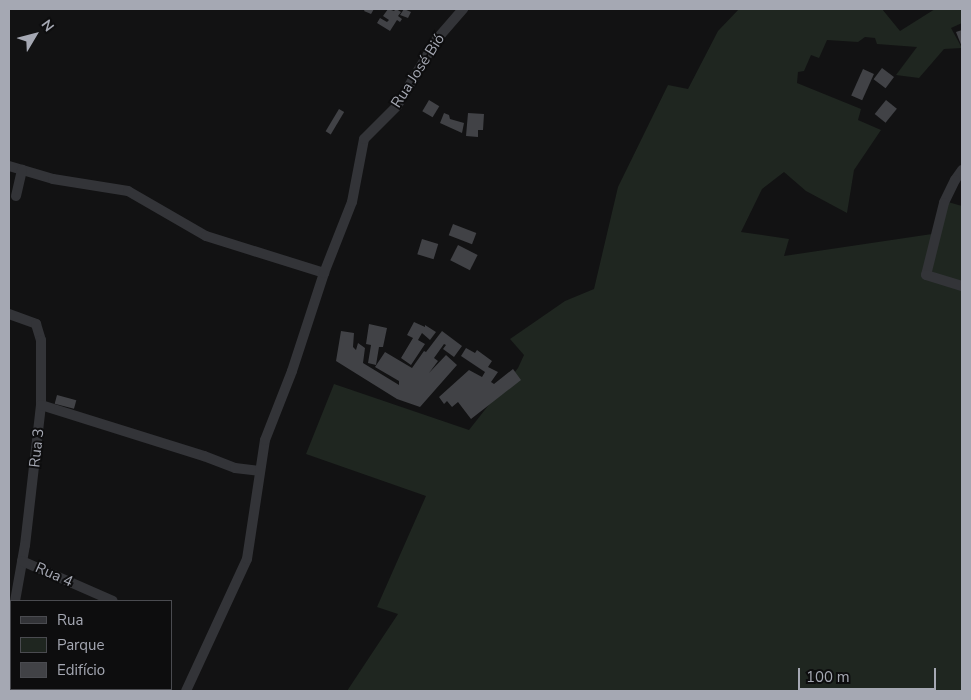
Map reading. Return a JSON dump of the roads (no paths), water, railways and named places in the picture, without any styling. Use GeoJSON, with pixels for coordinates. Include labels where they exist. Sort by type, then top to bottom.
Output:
{"type":"FeatureCollection","features":[{"type":"Feature","properties":{"kind":"street","name":"Rua José Bió"},"geometry":{"type":"LineString","coordinates":[[186,691],[247,559],[265,440],[292,371],[324,273],[352,202],[364,139],[397,106],[437,39],[463,9]]}},
{"type":"Feature","properties":{"kind":"street"},"geometry":{"type":"LineString","coordinates":[[9,166],[53,179],[128,191],[206,236],[324,273]]}},
{"type":"Feature","properties":{"kind":"street"},"geometry":{"type":"LineString","coordinates":[[16,196],[22,170]]}},
{"type":"Feature","properties":{"kind":"street"},"geometry":{"type":"LineString","coordinates":[[962,170],[944,202],[926,275],[962,286]]}},
{"type":"Feature","properties":{"kind":"street","name":"Rua 3"},"geometry":{"type":"LineString","coordinates":[[9,314],[36,324],[41,340],[41,405],[22,561],[15,600]]}},
{"type":"Feature","properties":{"kind":"street"},"geometry":{"type":"LineString","coordinates":[[41,405],[204,456],[235,468],[259,471]]}},
{"type":"Feature","properties":{"kind":"street","name":"Rua 4"},"geometry":{"type":"LineString","coordinates":[[22,561],[112,600]]}}]}
